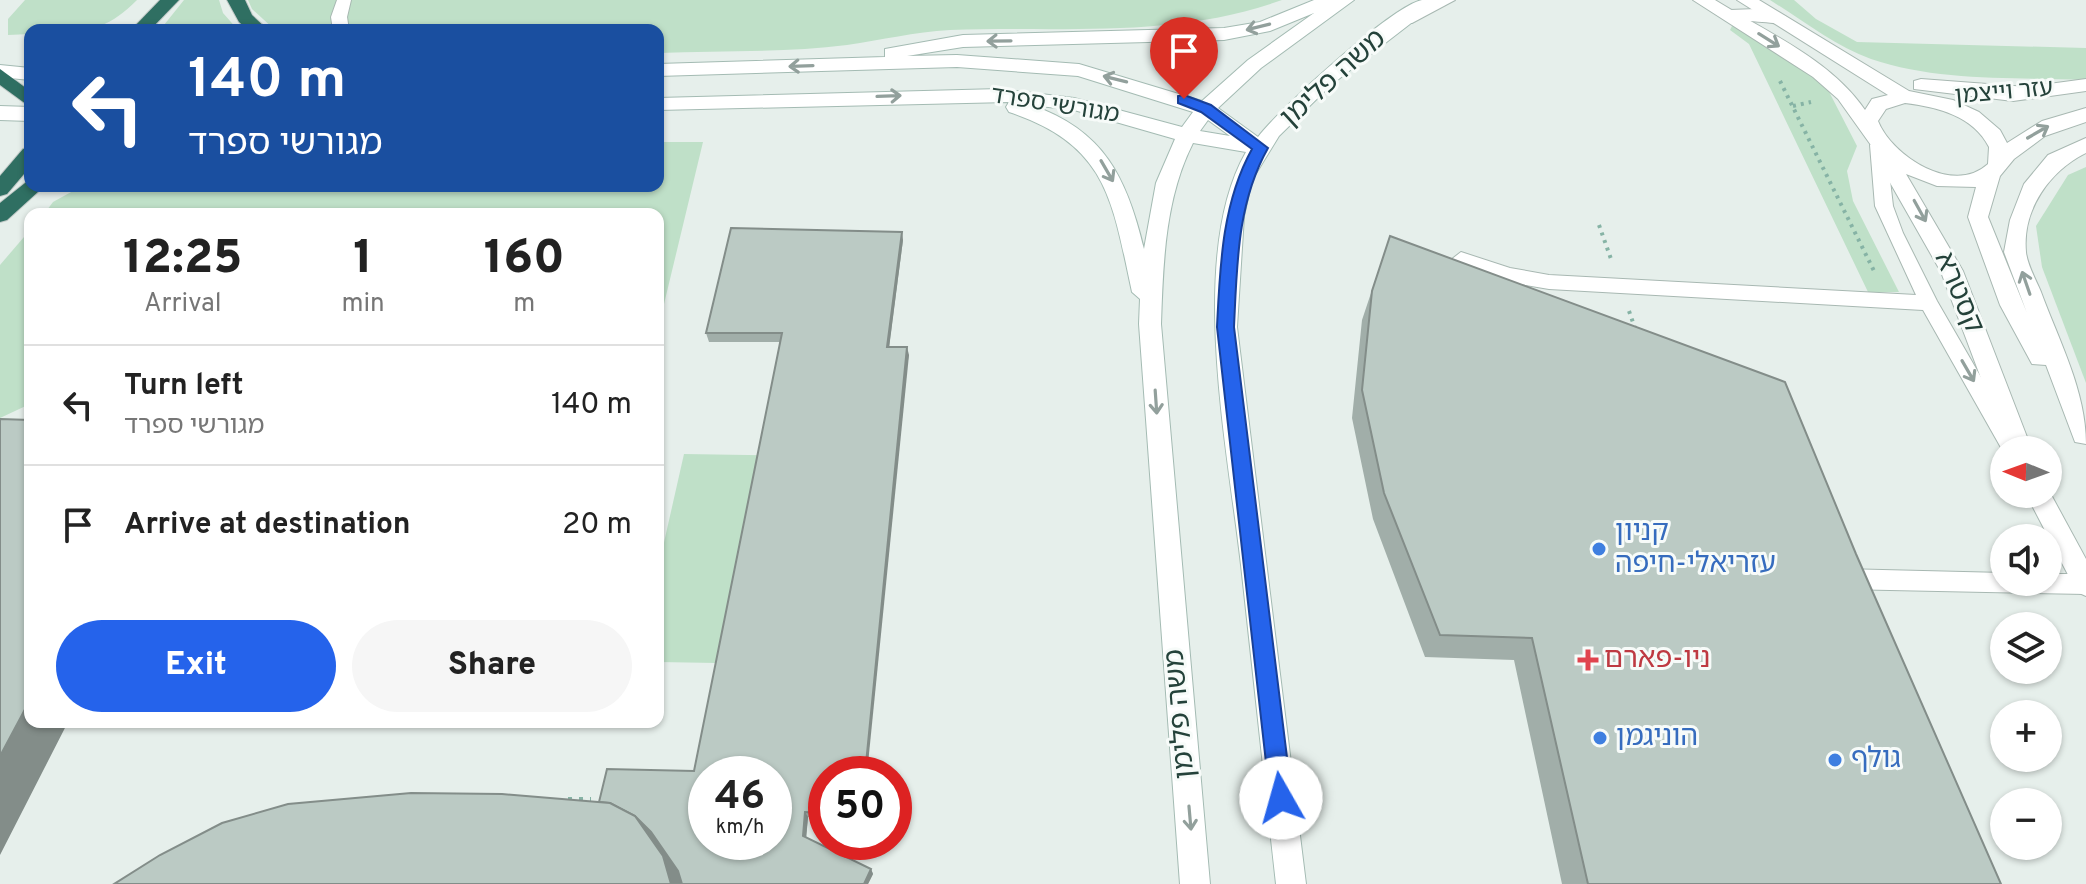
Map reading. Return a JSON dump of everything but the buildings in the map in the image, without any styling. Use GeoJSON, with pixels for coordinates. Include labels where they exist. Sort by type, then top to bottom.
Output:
{"type":"FeatureCollection","features":[{"type":"Feature","properties":{"kind":"highway"},"geometry":{"type":"LineString","coordinates":[[146,24],[170,0]]}},
{"type":"Feature","properties":{"kind":"highway"},"geometry":{"type":"LineString","coordinates":[[236,0],[245,18],[252,24]]}},
{"type":"Feature","properties":{"kind":"highway"},"geometry":{"type":"LineString","coordinates":[[0,73],[24,97]]}},
{"type":"Feature","properties":{"kind":"highway"},"geometry":{"type":"LineString","coordinates":[[0,104],[24,102]]}},
{"type":"Feature","properties":{"kind":"highway"},"geometry":{"type":"LineString","coordinates":[[0,189],[24,161]]}},
{"type":"Feature","properties":{"kind":"highway"},"geometry":{"type":"LineString","coordinates":[[0,215],[25,192]]}},
{"type":"Feature","properties":{"kind":"street"},"geometry":{"type":"LineString","coordinates":[[858,65],[914,47],[963,41],[1224,34],[1264,27],[1330,0]]}},
{"type":"Feature","properties":{"kind":"street","name":"משה פלימן"},"geometry":{"type":"LineString","coordinates":[[1195,884],[1150,324],[1152,257],[1166,187],[1187,135],[1206,109],[1271,51],[1345,0]]}},
{"type":"Feature","properties":{"kind":"street","name":"משה פלימן"},"geometry":{"type":"LineString","coordinates":[[1291,884],[1226,327],[1229,261],[1242,179],[1260,148],[1333,72],[1396,23],[1432,0]]}},
{"type":"Feature","properties":{"kind":"street"},"geometry":{"type":"LineString","coordinates":[[1396,23],[1446,0]]}},
{"type":"Feature","properties":{"kind":"street","name":"קסטרא"},"geometry":{"type":"LineString","coordinates":[[1702,0],[1730,15],[1837,87],[1914,201],[1952,271],[2015,436]]}},
{"type":"Feature","properties":{"kind":"street"},"geometry":{"type":"LineString","coordinates":[[1746,0],[1850,64],[1914,98],[1965,112],[1995,138],[2000,152],[1995,169],[1975,180],[1934,177],[1911,170],[1874,139],[1868,121],[1871,112],[1890,99],[1914,98]]}},
{"type":"Feature","properties":{"kind":"street","name":"מגורשי ספרד"},"geometry":{"type":"LineString","coordinates":[[664,70],[957,61],[1079,70],[1206,109],[1260,148]]}},
{"type":"Feature","properties":{"kind":"street"},"geometry":{"type":"LineString","coordinates":[[1850,64],[1917,85],[2026,93]]}},
{"type":"Feature","properties":{"kind":"street"},"geometry":{"type":"LineString","coordinates":[[0,73],[24,74]]}},
{"type":"Feature","properties":{"kind":"street","name":"עזר וייצמן"},"geometry":{"type":"LineString","coordinates":[[1914,98],[1964,100],[2086,85]]}},
{"type":"Feature","properties":{"kind":"street"},"geometry":{"type":"LineString","coordinates":[[942,94],[1033,111],[1085,140],[1109,170],[1124,209],[1150,324]]}},
{"type":"Feature","properties":{"kind":"street","name":"מגורשי ספרד"},"geometry":{"type":"LineString","coordinates":[[664,104],[942,94],[1000,95],[1074,104],[1187,135],[1260,148]]}},
{"type":"Feature","properties":{"kind":"street"},"geometry":{"type":"LineString","coordinates":[[0,113],[24,104]]}},
{"type":"Feature","properties":{"kind":"street","name":"עזר וייצמן"},"geometry":{"type":"LineString","coordinates":[[1995,169],[2011,148],[2050,126],[2086,115]]}},
{"type":"Feature","properties":{"kind":"street"},"geometry":{"type":"LineString","coordinates":[[2085,438],[2015,252],[2020,220],[2031,189],[2055,160],[2086,145]]}},
{"type":"Feature","properties":{"kind":"street","name":"קסטרא"},"geometry":{"type":"LineString","coordinates":[[1995,169],[1978,217],[1996,271],[2011,305],[2085,438]]}},
{"type":"Feature","properties":{"kind":"street"},"geometry":{"type":"LineString","coordinates":[[2045,508],[2086,584]]}},
{"type":"Feature","properties":{"kind":"lane"},"geometry":{"type":"LineString","coordinates":[[340,24],[344,0]]}},
{"type":"Feature","properties":{"kind":"lane"},"geometry":{"type":"LineString","coordinates":[[1730,15],[1756,14],[1780,19]]}},
{"type":"Feature","properties":{"kind":"lane"},"geometry":{"type":"LineString","coordinates":[[1874,139],[1884,206],[1929,303],[2005,436]]}},
{"type":"Feature","properties":{"kind":"lane"},"geometry":{"type":"LineString","coordinates":[[1461,259],[1509,275],[1549,282],[1929,303]]}},
{"type":"Feature","properties":{"kind":"lane"},"geometry":{"type":"LineString","coordinates":[[1827,579],[2086,584]]}},
{"type":"Feature","properties":{"kind":"path"},"geometry":{"type":"LineString","coordinates":[[1754,31],[1889,300]]}},
{"type":"Feature","properties":{"kind":"path"},"geometry":{"type":"LineString","coordinates":[[559,800],[591,800]]}},
{"type":"Feature","properties":{"kind":"green space"},"geometry":{"type":"Polygon","coordinates":[[[25,0],[137,0],[104,24],[24,24],[24,34],[8,35],[8,19],[25,0]]]}},
{"type":"Feature","properties":{"kind":"green space"},"geometry":{"type":"Polygon","coordinates":[[[184,0],[219,0],[223,13],[233,24],[165,24],[184,0]]]}},
{"type":"Feature","properties":{"kind":"green space"},"geometry":{"type":"Polygon","coordinates":[[[248,0],[1282,0],[1200,21],[1159,26],[950,30],[824,48],[664,53],[664,24],[268,24],[252,9],[248,0]]]}},
{"type":"Feature","properties":{"kind":"green space"},"geometry":{"type":"Polygon","coordinates":[[[1770,0],[1794,0],[1816,19],[1857,42],[2086,48],[2086,80],[1950,75],[1897,66],[1845,47],[1770,0]]]}},
{"type":"Feature","properties":{"kind":"green space"},"geometry":{"type":"Polygon","coordinates":[[[1733,24],[1823,80],[1857,146],[1847,171],[1853,201],[1899,292],[1868,292],[1749,44],[1730,30],[1733,24]]]}},
{"type":"Feature","properties":{"kind":"green space"},"geometry":{"type":"Polygon","coordinates":[[[664,142],[703,142],[664,304],[664,208],[48,208],[71,192],[664,192],[664,142]]]}},
{"type":"Feature","properties":{"kind":"green space"},"geometry":{"type":"Polygon","coordinates":[[[2086,167],[2086,383],[2042,267],[2036,226],[2068,175],[2086,167]]]}},
{"type":"Feature","properties":{"kind":"green space"},"geometry":{"type":"Polygon","coordinates":[[[24,237],[24,407],[0,418],[0,265],[24,237]]]}},
{"type":"Feature","properties":{"kind":"green space"},"geometry":{"type":"Polygon","coordinates":[[[684,454],[861,457],[717,663],[664,662],[664,542],[684,454]]]}},
{"type":"Feature","properties":{"kind":"place","name":"קניון עזריאלי-חיפה"},"geometry":{"type":"Point","coordinates":[1599,549]}},
{"type":"Feature","properties":{"kind":"place","name":"ניו-פארם"},"geometry":{"type":"Point","coordinates":[1588,660]}},
{"type":"Feature","properties":{"kind":"place","name":"הוניגמן"},"geometry":{"type":"Point","coordinates":[1600,738]}},
{"type":"Feature","properties":{"kind":"place","name":"גולף"},"geometry":{"type":"Point","coordinates":[1835,760]}},
{"type":"Feature","properties":{"kind":"route"},"geometry":{"type":"LineString","coordinates":[[1184,99],[1206,109],[1260,148],[1242,179],[1229,261],[1226,327],[1281,798]]}}]}
